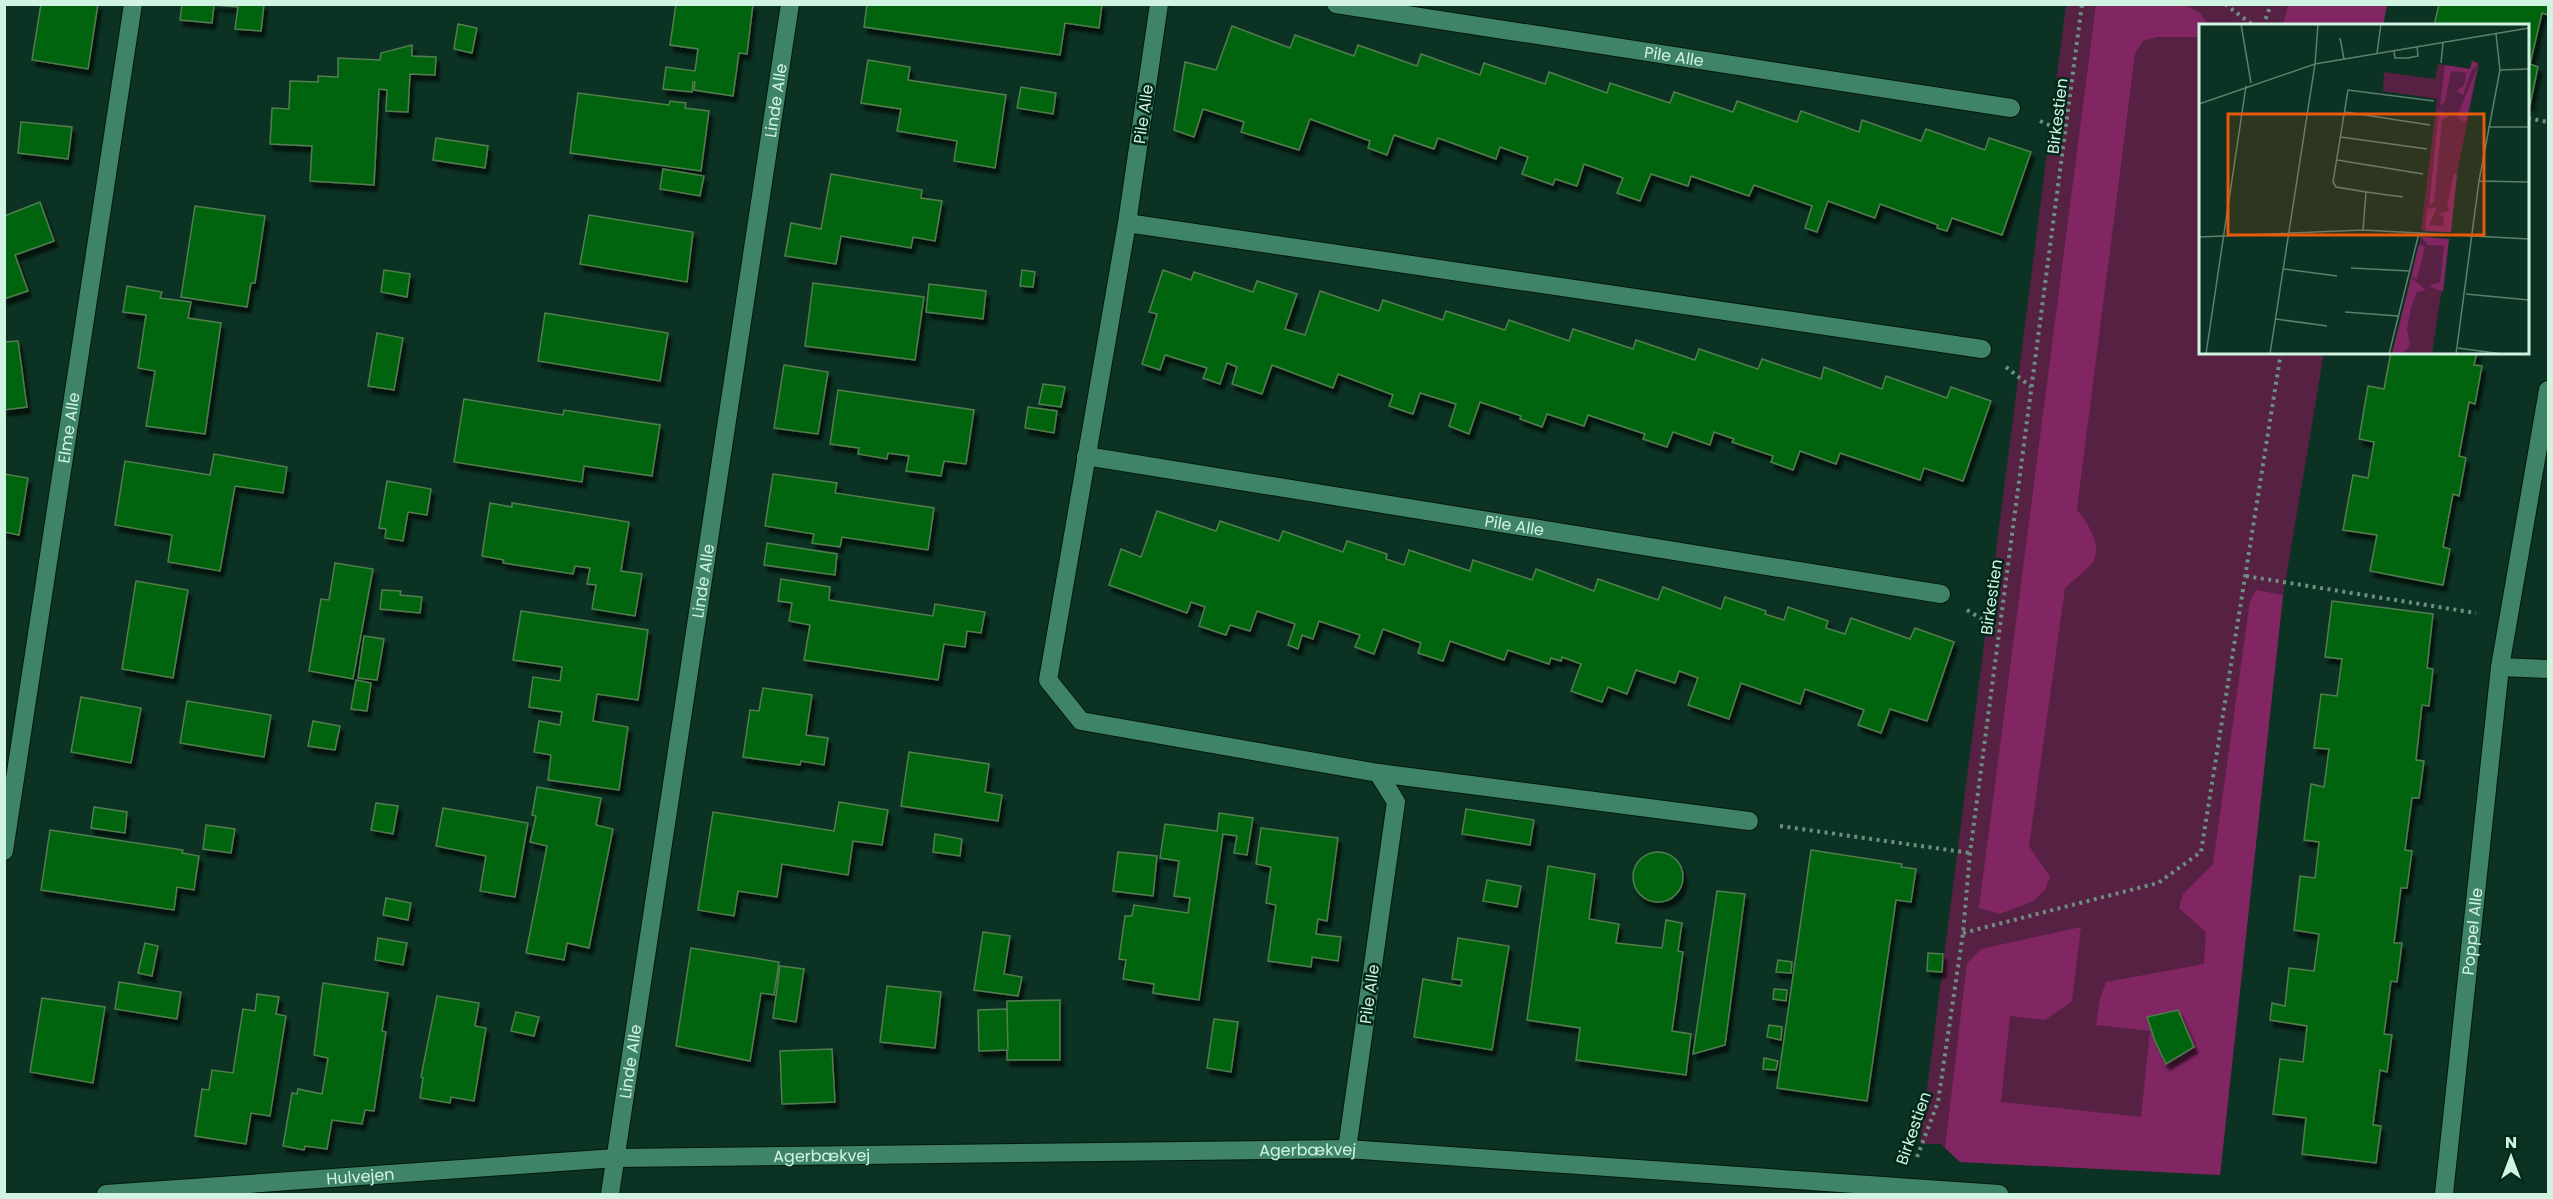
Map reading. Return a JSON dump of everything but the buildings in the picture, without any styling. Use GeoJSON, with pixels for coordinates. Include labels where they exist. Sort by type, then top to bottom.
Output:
{"type":"FeatureCollection","features":[{"type":"Feature","properties":{"kind":"street","name":"Elme Alle"},"geometry":{"type":"LineString","coordinates":[[4,851],[133,4]]}},
{"type":"Feature","properties":{"kind":"street","name":"Linde Alle"},"geometry":{"type":"LineString","coordinates":[[610,1194],[790,4]]}},
{"type":"Feature","properties":{"kind":"street","name":"Pile Alle"},"geometry":{"type":"LineString","coordinates":[[1159,4],[1127,223],[1048,680],[1081,722],[1378,773],[1749,821]]}},
{"type":"Feature","properties":{"kind":"street","name":"Pile Alle"},"geometry":{"type":"LineString","coordinates":[[1336,4],[2011,108]]}},
{"type":"Feature","properties":{"kind":"street"},"geometry":{"type":"LineString","coordinates":[[1127,223],[1982,349]]}},
{"type":"Feature","properties":{"kind":"street","name":"Poppel Alle"},"geometry":{"type":"LineString","coordinates":[[2444,1194],[2500,667],[2548,390]]}},
{"type":"Feature","properties":{"kind":"street","name":"Pile Alle"},"geometry":{"type":"LineString","coordinates":[[1086,456],[1941,594]]}},
{"type":"Feature","properties":{"kind":"street"},"geometry":{"type":"LineString","coordinates":[[2500,667],[2548,669]]}},
{"type":"Feature","properties":{"kind":"street","name":"Pile Alle"},"geometry":{"type":"LineString","coordinates":[[1347,1149],[1396,802],[1378,773]]}},
{"type":"Feature","properties":{"kind":"street","name":"Agerbækvej"},"geometry":{"type":"LineString","coordinates":[[616,1158],[1347,1149],[1904,1191],[1999,1194]]}},
{"type":"Feature","properties":{"kind":"street","name":"Hulvejen"},"geometry":{"type":"LineString","coordinates":[[106,1194],[616,1158]]}},
{"type":"Feature","properties":{"kind":"path","name":"Birkestien"},"geometry":{"type":"LineString","coordinates":[[1904,1191],[1938,1102],[1963,933],[1970,853],[2082,4]]}},
{"type":"Feature","properties":{"kind":"path"},"geometry":{"type":"LineString","coordinates":[[2225,4],[2251,24]]}},
{"type":"Feature","properties":{"kind":"path"},"geometry":{"type":"LineString","coordinates":[[2264,24],[2271,4]]}},
{"type":"Feature","properties":{"kind":"path"},"geometry":{"type":"LineString","coordinates":[[2529,118],[2548,122]]}},
{"type":"Feature","properties":{"kind":"path"},"geometry":{"type":"LineString","coordinates":[[1963,933],[2158,883],[2201,852],[2281,354]]}},
{"type":"Feature","properties":{"kind":"path"},"geometry":{"type":"LineString","coordinates":[[2246,576],[2508,618]]}},
{"type":"Feature","properties":{"kind":"path"},"geometry":{"type":"LineString","coordinates":[[1749,821],[1970,853]]}},
{"type":"Feature","properties":{"kind":"shaded area"},"geometry":{"type":"Polygon","coordinates":[[[2288,4],[2387,5],[2383,24],[2283,24],[2288,4]]]}},
{"type":"Feature","properties":{"kind":"shaded area"},"geometry":{"type":"Polygon","coordinates":[[[2066,5],[2387,5],[2383,24],[2199,24],[2199,354],[2324,354],[2283,596],[2220,1175],[1960,1162],[1941,1144],[1920,1144],[2066,5]]]}},
{"type":"Feature","properties":{"kind":"shaded area"},"geometry":{"type":"Polygon","coordinates":[[[2096,5],[2185,5],[2201,14],[2207,24],[2199,24],[2199,37],[2157,37],[2143,41],[2135,54],[2077,509],[2093,534],[2096,555],[2093,562],[2065,588],[2029,846],[2050,877],[2045,890],[2033,901],[2000,914],[1979,908],[2096,5]]]}},
{"type":"Feature","properties":{"kind":"shaded area"},"geometry":{"type":"Polygon","coordinates":[[[2256,590],[2283,595],[2220,1175],[1960,1162],[1945,1148],[1967,963],[1981,949],[2081,927],[2072,1001],[2045,1020],[2010,1016],[2001,1102],[2141,1117],[2150,1031],[2096,1025],[2100,998],[2106,982],[2204,964],[2206,932],[2179,908],[2183,894],[2213,864],[2250,601],[2256,590]]]}}]}
